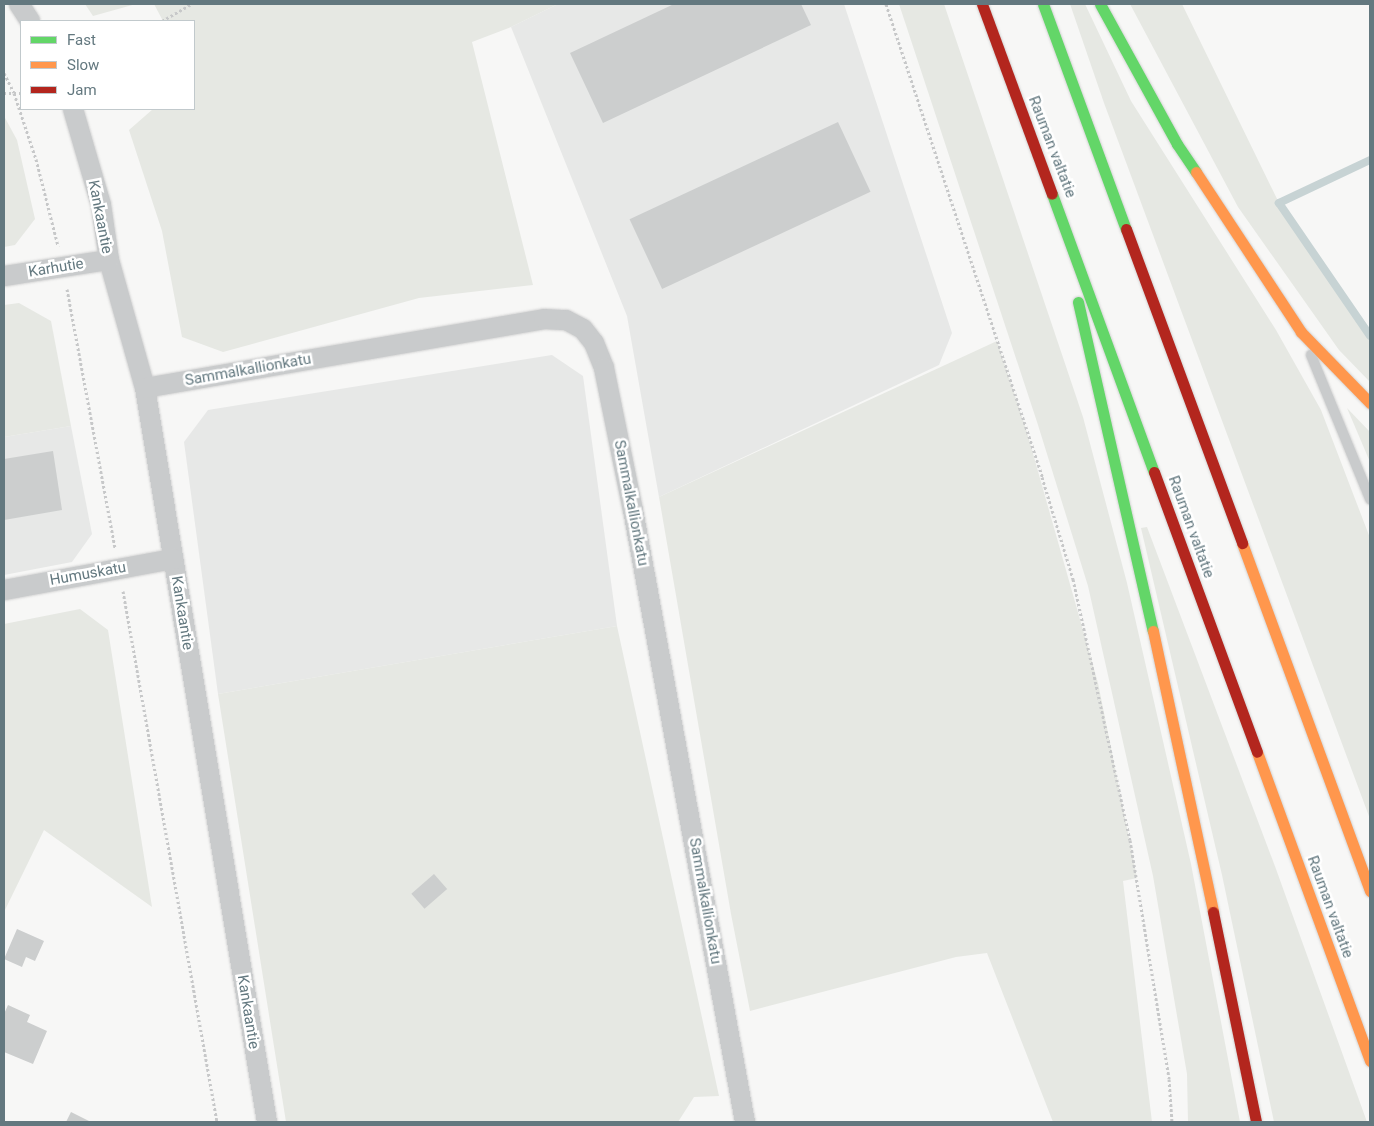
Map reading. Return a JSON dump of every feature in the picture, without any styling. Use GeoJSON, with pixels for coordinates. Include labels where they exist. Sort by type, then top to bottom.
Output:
{"type":"FeatureCollection","features":[{"type":"Feature","properties":{"kind":"highway","name":"Rauman valtatie"},"geometry":{"type":"LineString","coordinates":[[982,4],[1049,181],[1370,1061]]}},
{"type":"Feature","properties":{"kind":"highway"},"geometry":{"type":"LineString","coordinates":[[1043,4],[1370,891]]}},
{"type":"Feature","properties":{"kind":"highway"},"geometry":{"type":"LineString","coordinates":[[1100,4],[1113,31],[1177,144],[1302,332],[1370,403]]}},
{"type":"Feature","properties":{"kind":"highway"},"geometry":{"type":"LineString","coordinates":[[1049,181],[1133,538],[1187,784],[1256,1122]]}},
{"type":"Feature","properties":{"kind":"street"},"geometry":{"type":"LineString","coordinates":[[19,4],[29,20]]}},
{"type":"Feature","properties":{"kind":"street","name":"Kankaantie"},"geometry":{"type":"LineString","coordinates":[[73,110],[101,205],[109,260],[145,388],[267,1122]]}},
{"type":"Feature","properties":{"kind":"street","name":"Karhutie"},"geometry":{"type":"LineString","coordinates":[[4,276],[109,260]]}},
{"type":"Feature","properties":{"kind":"street","name":"Sammalkallionkatu"},"geometry":{"type":"LineString","coordinates":[[145,388],[544,319],[566,320],[583,329],[589,336],[594,343],[604,368],[633,510],[745,1122]]}},
{"type":"Feature","properties":{"kind":"street","name":"Humuskatu"},"geometry":{"type":"LineString","coordinates":[[4,590],[173,559]]}},
{"type":"Feature","properties":{"kind":"lane"},"geometry":{"type":"LineString","coordinates":[[1302,332],[1370,499]]}},
{"type":"Feature","properties":{"kind":"path"},"geometry":{"type":"LineString","coordinates":[[164,20],[192,4]]}},
{"type":"Feature","properties":{"kind":"path"},"geometry":{"type":"LineString","coordinates":[[886,4],[1042,477],[1073,579],[1130,840],[1168,1069],[1172,1122]]}},
{"type":"Feature","properties":{"kind":"path"},"geometry":{"type":"LineString","coordinates":[[4,73],[14,93],[36,159],[63,266],[217,1122]]}},
{"type":"Feature","properties":{"kind":"path"},"geometry":{"type":"LineString","coordinates":[[4,93],[20,93]]}},
{"type":"Feature","properties":{"kind":"shaded area"},"geometry":{"type":"Polygon","coordinates":[[[85,4],[136,4],[93,16],[85,4]]]}},
{"type":"Feature","properties":{"kind":"shaded area"},"geometry":{"type":"Polygon","coordinates":[[[154,4],[558,4],[511,27],[472,42],[533,285],[419,298],[223,352],[182,337],[162,231],[129,130],[152,110],[195,110],[195,20],[162,20],[154,4]]]}},
{"type":"Feature","properties":{"kind":"shaded area"},"geometry":{"type":"Polygon","coordinates":[[[558,4],[844,4],[952,333],[939,365],[659,497],[627,316],[511,27],[558,4]]]}},
{"type":"Feature","properties":{"kind":"shaded area"},"geometry":{"type":"Polygon","coordinates":[[[899,4],[944,4],[1083,417],[1127,583],[1191,864],[1240,1122],[1188,1122],[1187,1074],[1153,876],[1088,586],[1038,425],[899,4]]]}},
{"type":"Feature","properties":{"kind":"shaded area"},"geometry":{"type":"Polygon","coordinates":[[[1070,4],[1085,4],[1131,101],[1276,330],[1321,410],[1370,538],[1370,819],[1104,103],[1070,4]]]}},
{"type":"Feature","properties":{"kind":"shaded area"},"geometry":{"type":"Polygon","coordinates":[[[1130,4],[1182,4],[1279,203],[1370,329],[1370,382],[1339,350],[1238,207],[1130,4]]]}},
{"type":"Feature","properties":{"kind":"shaded area"},"geometry":{"type":"Polygon","coordinates":[[[4,116],[17,140],[35,219],[15,245],[4,247],[4,116]]]}},
{"type":"Feature","properties":{"kind":"shaded area"},"geometry":{"type":"Polygon","coordinates":[[[19,303],[51,321],[71,426],[4,437],[4,305],[19,303]]]}},
{"type":"Feature","properties":{"kind":"shaded area"},"geometry":{"type":"Polygon","coordinates":[[[997,341],[1026,429],[1098,683],[1137,878],[1123,881],[1152,1122],[1053,1122],[987,953],[956,957],[750,1011],[731,914],[659,497],[997,341]]]}},
{"type":"Feature","properties":{"kind":"shaded area"},"geometry":{"type":"Polygon","coordinates":[[[552,355],[583,376],[617,626],[218,694],[184,442],[208,410],[552,355]]]}},
{"type":"Feature","properties":{"kind":"shaded area"},"geometry":{"type":"Polygon","coordinates":[[[1347,408],[1370,432],[1370,462],[1347,408]]]}},
{"type":"Feature","properties":{"kind":"shaded area"},"geometry":{"type":"Polygon","coordinates":[[[71,426],[92,534],[72,562],[4,575],[4,437],[71,426]]]}},
{"type":"Feature","properties":{"kind":"shaded area"},"geometry":{"type":"Polygon","coordinates":[[[1147,527],[1276,869],[1367,1122],[1274,1122],[1222,875],[1141,528],[1147,527]]]}},
{"type":"Feature","properties":{"kind":"shaded area"},"geometry":{"type":"Polygon","coordinates":[[[80,609],[108,630],[152,907],[44,830],[4,912],[4,624],[80,609]]]}},
{"type":"Feature","properties":{"kind":"shaded area"},"geometry":{"type":"Polygon","coordinates":[[[617,626],[719,1096],[694,1097],[678,1122],[286,1122],[218,694],[617,626]]]}},
{"type":"Feature","properties":{"kind":"building"},"geometry":{"type":"Polygon","coordinates":[[[674,4],[801,4],[811,25],[603,123],[570,53],[674,4]]]}},
{"type":"Feature","properties":{"kind":"building"},"geometry":{"type":"Polygon","coordinates":[[[838,122],[871,192],[662,289],[630,219],[838,122]]]}},
{"type":"Feature","properties":{"kind":"building"},"geometry":{"type":"Polygon","coordinates":[[[53,451],[62,510],[4,520],[4,459],[53,451]]]}},
{"type":"Feature","properties":{"kind":"building"},"geometry":{"type":"Polygon","coordinates":[[[434,874],[447,889],[424,909],[411,894],[434,874]]]}},
{"type":"Feature","properties":{"kind":"building"},"geometry":{"type":"Polygon","coordinates":[[[17,929],[44,941],[35,961],[26,957],[22,967],[4,959],[17,929]]]}},
{"type":"Feature","properties":{"kind":"building"},"geometry":{"type":"Polygon","coordinates":[[[8,1005],[30,1015],[27,1022],[47,1031],[33,1064],[4,1052],[4,1014],[8,1005]]]}},
{"type":"Feature","properties":{"kind":"building"},"geometry":{"type":"Polygon","coordinates":[[[71,1112],[91,1122],[66,1122],[71,1112]]]}},
{"type":"Feature","properties":{"kind":"waterway"},"geometry":{"type":"LineString","coordinates":[[1370,160],[1279,203],[1370,336]]}},
{"type":"Feature","properties":{"kind":"traffic: fast"},"geometry":{"type":"LineString","coordinates":[[1043,4],[1126,229]]}},
{"type":"Feature","properties":{"kind":"traffic: fast"},"geometry":{"type":"LineString","coordinates":[[1100,4],[1177,144],[1196,172]]}},
{"type":"Feature","properties":{"kind":"traffic: fast"},"geometry":{"type":"LineString","coordinates":[[1052,194],[1154,472]]}},
{"type":"Feature","properties":{"kind":"traffic: fast"},"geometry":{"type":"LineString","coordinates":[[1078,302],[1153,631]]}},
{"type":"Feature","properties":{"kind":"traffic: slow"},"geometry":{"type":"LineString","coordinates":[[1196,172],[1301,332],[1370,403]]}},
{"type":"Feature","properties":{"kind":"traffic: slow"},"geometry":{"type":"LineString","coordinates":[[1242,543],[1370,891]]}},
{"type":"Feature","properties":{"kind":"traffic: slow"},"geometry":{"type":"LineString","coordinates":[[1153,631],[1213,912]]}},
{"type":"Feature","properties":{"kind":"traffic: slow"},"geometry":{"type":"LineString","coordinates":[[1257,752],[1370,1061]]}},
{"type":"Feature","properties":{"kind":"traffic: jam"},"geometry":{"type":"LineString","coordinates":[[982,4],[1052,194]]}},
{"type":"Feature","properties":{"kind":"traffic: jam"},"geometry":{"type":"LineString","coordinates":[[1126,229],[1242,543]]}},
{"type":"Feature","properties":{"kind":"traffic: jam"},"geometry":{"type":"LineString","coordinates":[[1154,472],[1257,752]]}},
{"type":"Feature","properties":{"kind":"traffic: jam"},"geometry":{"type":"LineString","coordinates":[[1213,912],[1256,1122]]}}]}
